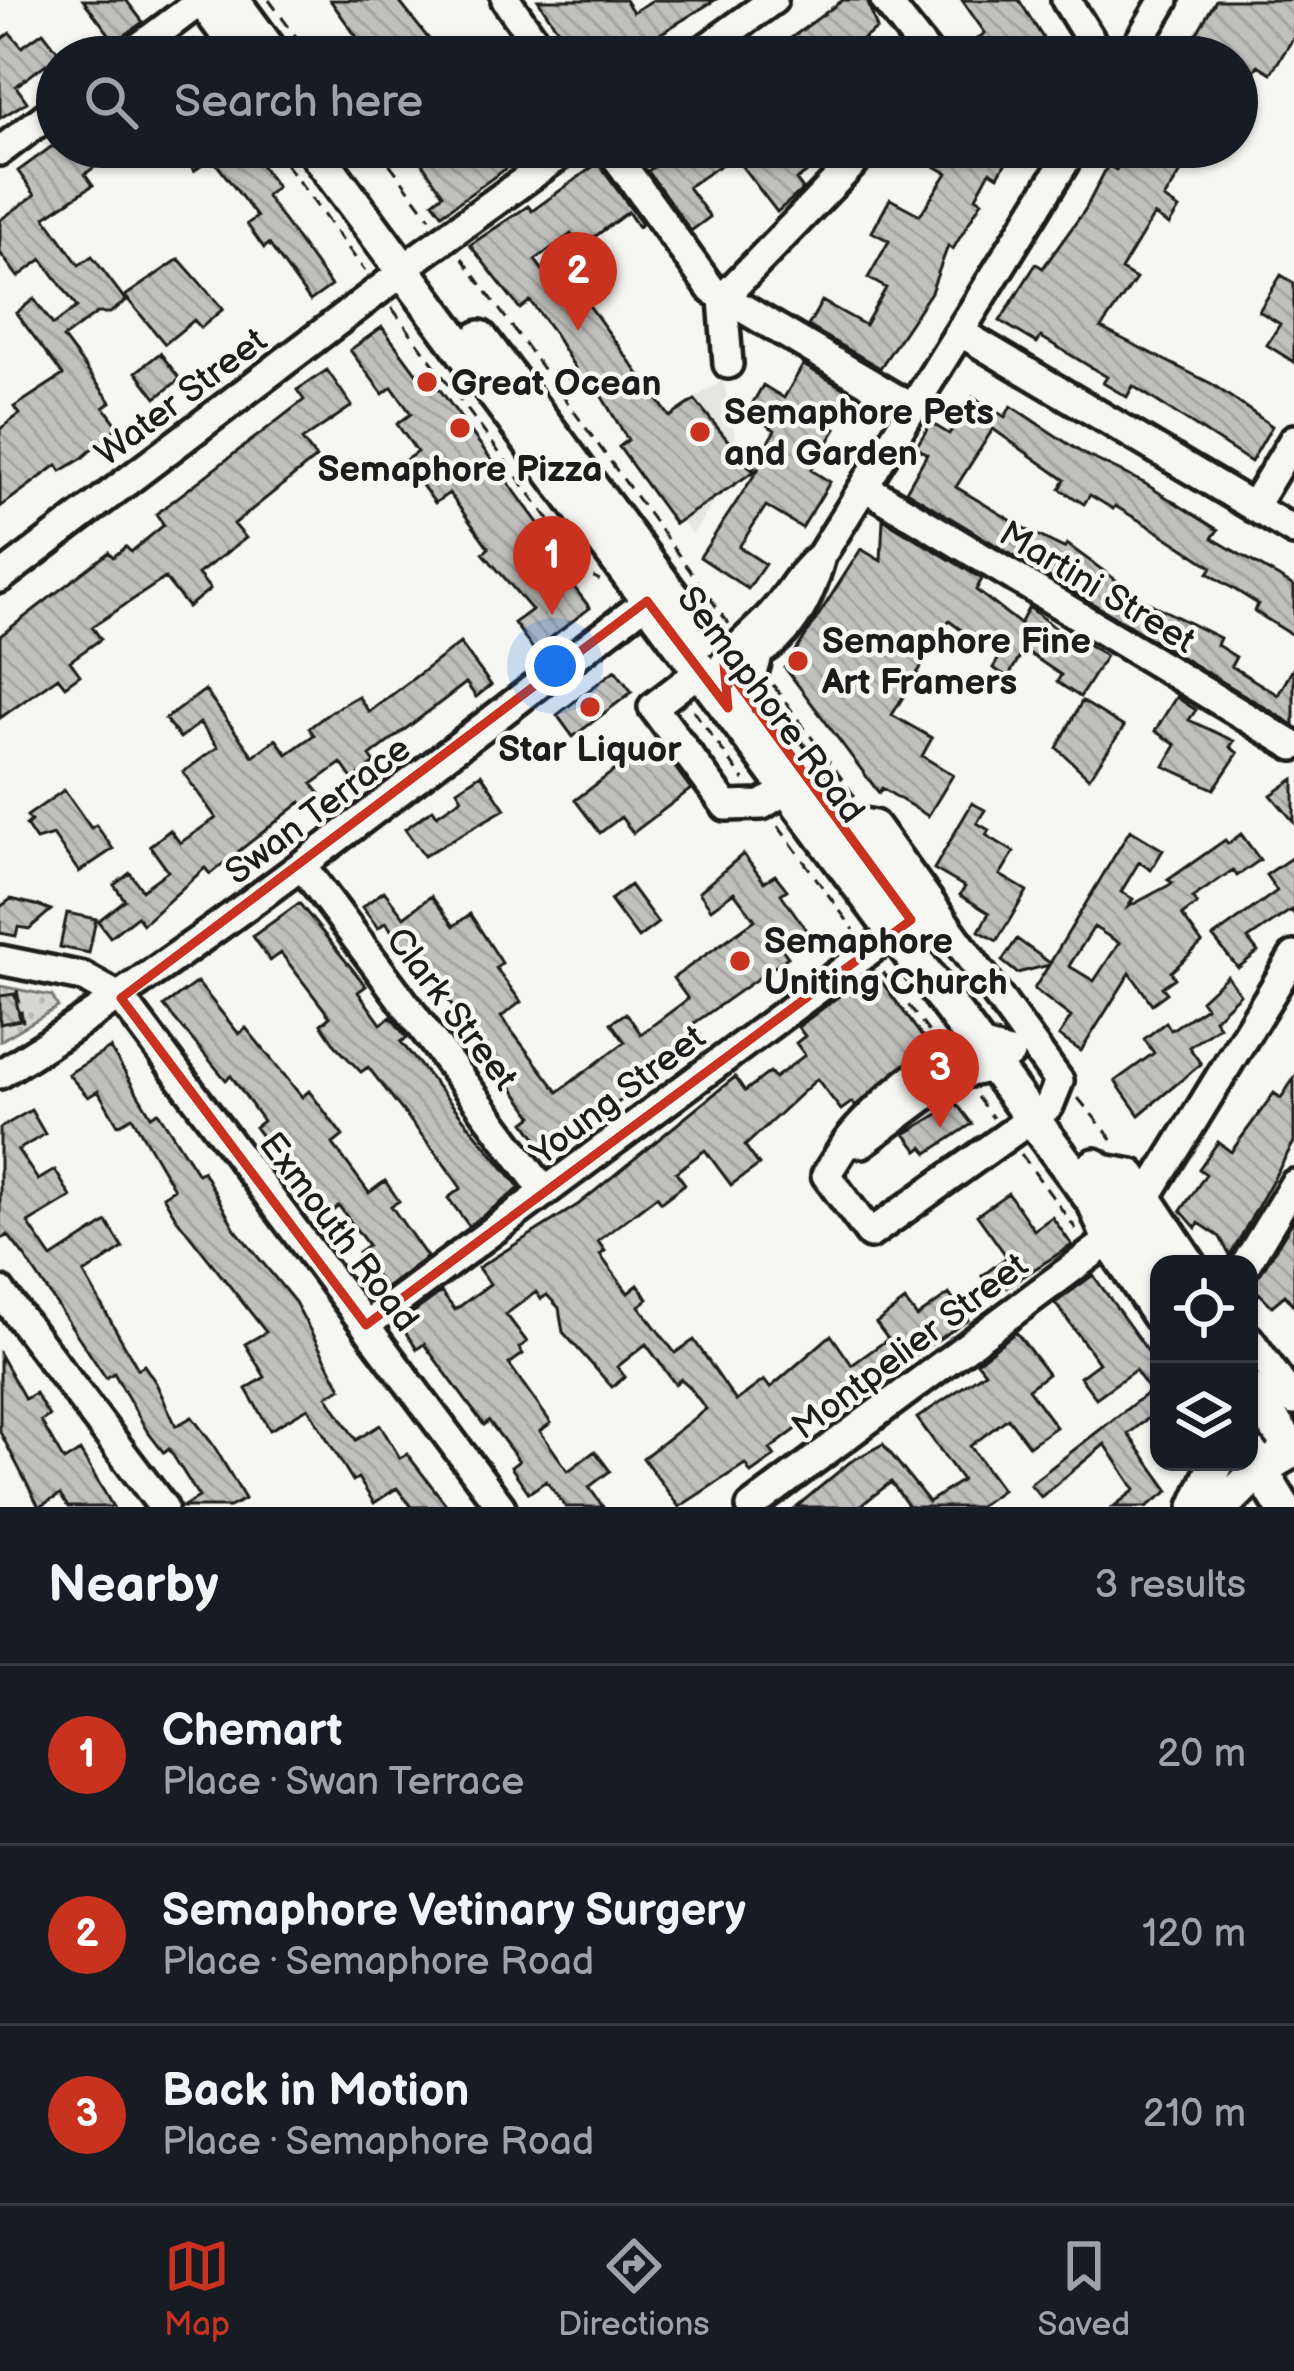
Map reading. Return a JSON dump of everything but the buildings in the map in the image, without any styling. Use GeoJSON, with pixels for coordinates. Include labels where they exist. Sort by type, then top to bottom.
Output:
{"type":"FeatureCollection","features":[{"type":"Feature","properties":{"kind":"main road"},"geometry":{"type":"LineString","coordinates":[[203,0],[230,36]]}},
{"type":"Feature","properties":{"kind":"main road"},"geometry":{"type":"LineString","coordinates":[[232,0],[259,36]]}},
{"type":"Feature","properties":{"kind":"main road","name":"Semaphore Road"},"geometry":{"type":"LineString","coordinates":[[330,168],[412,263]]}},
{"type":"Feature","properties":{"kind":"main road","name":"Semaphore Road"},"geometry":{"type":"LineString","coordinates":[[353,168],[412,263],[555,461],[657,594],[720,662],[785,791],[977,1059],[1097,1168],[1155,1255]]}},
{"type":"Feature","properties":{"kind":"main road","name":"Semaphore Road"},"geometry":{"type":"LineString","coordinates":[[785,791],[840,819],[891,934]]}},
{"type":"Feature","properties":{"kind":"main road","name":"Semaphore Road"},"geometry":{"type":"LineString","coordinates":[[1036,1110],[1095,1203],[1101,1246],[1150,1320]]}},
{"type":"Feature","properties":{"kind":"main road"},"geometry":{"type":"LineString","coordinates":[[1222,1507],[1294,1450],[1258,1400]]}},
{"type":"Feature","properties":{"kind":"main road"},"geometry":{"type":"LineString","coordinates":[[1197,1507],[1213,1471]]}},
{"type":"Feature","properties":{"kind":"main road"},"geometry":{"type":"LineString","coordinates":[[1243,1507],[1264,1478]]}},
{"type":"Feature","properties":{"kind":"street"},"geometry":{"type":"LineString","coordinates":[[154,36],[203,0]]}},
{"type":"Feature","properties":{"kind":"street"},"geometry":{"type":"LineString","coordinates":[[506,0],[531,36]]}},
{"type":"Feature","properties":{"kind":"street"},"geometry":{"type":"LineString","coordinates":[[723,36],[772,0]]}},
{"type":"Feature","properties":{"kind":"street"},"geometry":{"type":"LineString","coordinates":[[884,0],[913,36]]}},
{"type":"Feature","properties":{"kind":"street"},"geometry":{"type":"LineString","coordinates":[[1066,0],[1088,36]]}},
{"type":"Feature","properties":{"kind":"street"},"geometry":{"type":"LineString","coordinates":[[1143,36],[1164,0]]}},
{"type":"Feature","properties":{"kind":"street"},"geometry":{"type":"LineString","coordinates":[[0,151],[36,124]]}},
{"type":"Feature","properties":{"kind":"street","name":"Water Street"},"geometry":{"type":"LineString","coordinates":[[0,578],[542,168]]}},
{"type":"Feature","properties":{"kind":"street"},"geometry":{"type":"LineString","coordinates":[[624,168],[712,290],[912,408]]}},
{"type":"Feature","properties":{"kind":"street"},"geometry":{"type":"LineString","coordinates":[[728,364],[723,298],[849,168]]}},
{"type":"Feature","properties":{"kind":"street"},"geometry":{"type":"LineString","coordinates":[[785,791],[726,806],[653,707],[720,662],[786,631],[811,593],[821,556],[1061,168]]}},
{"type":"Feature","properties":{"kind":"street"},"geometry":{"type":"LineString","coordinates":[[959,332],[1294,531]]}},
{"type":"Feature","properties":{"kind":"street"},"geometry":{"type":"LineString","coordinates":[[1253,507],[1294,439]]}},
{"type":"Feature","properties":{"kind":"street","name":"Martini Street"},"geometry":{"type":"LineString","coordinates":[[865,487],[1294,746]]}},
{"type":"Feature","properties":{"kind":"street","name":"Swan Terrace"},"geometry":{"type":"LineString","coordinates":[[0,1074],[121,998],[303,868],[657,594]]}},
{"type":"Feature","properties":{"kind":"street"},"geometry":{"type":"LineString","coordinates":[[840,819],[874,825],[1036,1110],[869,1234],[826,1175],[847,1142],[862,1143],[977,1059]]}},
{"type":"Feature","properties":{"kind":"street","name":"Clark Street"},"geometry":{"type":"LineString","coordinates":[[303,868],[545,1192]]}},
{"type":"Feature","properties":{"kind":"street","name":"Young Street"},"geometry":{"type":"LineString","coordinates":[[366,1325],[891,934]]}},
{"type":"Feature","properties":{"kind":"street"},"geometry":{"type":"LineString","coordinates":[[1140,1184],[1294,956]]}},
{"type":"Feature","properties":{"kind":"street"},"geometry":{"type":"LineString","coordinates":[[10,962],[83,977],[121,998]]}},
{"type":"Feature","properties":{"kind":"street","name":"Exmouth Road"},"geometry":{"type":"LineString","coordinates":[[121,998],[501,1507]]}},
{"type":"Feature","properties":{"kind":"street"},"geometry":{"type":"LineString","coordinates":[[1097,1168],[1140,1184],[1186,1255]]}},
{"type":"Feature","properties":{"kind":"street"},"geometry":{"type":"LineString","coordinates":[[1251,1255],[1294,1184]]}},
{"type":"Feature","properties":{"kind":"street","name":"Montpelier Street"},"geometry":{"type":"LineString","coordinates":[[752,1506],[1101,1246]]}},
{"type":"Feature","properties":{"kind":"street"},"geometry":{"type":"LineString","coordinates":[[0,1291],[163,1507]]}},
{"type":"Feature","properties":{"kind":"street"},"geometry":{"type":"LineString","coordinates":[[1258,1352],[1294,1401]]}},
{"type":"Feature","properties":{"kind":"path"},"geometry":{"type":"LineString","coordinates":[[268,0],[295,36]]}},
{"type":"Feature","properties":{"kind":"path"},"geometry":{"type":"LineString","coordinates":[[298,168],[412,263],[720,662],[874,825]]}},
{"type":"Feature","properties":{"kind":"path"},"geometry":{"type":"LineString","coordinates":[[383,168],[412,263],[590,575],[612,585]]}},
{"type":"Feature","properties":{"kind":"path"},"geometry":{"type":"LineString","coordinates":[[720,662],[785,791],[977,1059],[1036,1110],[1101,1246]]}},
{"type":"Feature","properties":{"kind":"path"},"geometry":{"type":"LineString","coordinates":[[10,962],[26,1030]]}},
{"type":"Feature","properties":{"kind":"path"},"geometry":{"type":"LineString","coordinates":[[1036,1110],[1091,1109],[1140,1184]]}},
{"type":"Feature","properties":{"kind":"highlighted area"},"geometry":{"type":"Polygon","coordinates":[[[647,601],[728,708],[724,664],[911,920],[366,1325],[121,998],[647,601]]]}},
{"type":"Feature","properties":{"kind":"shaded area","name":"Semaphore Pets and Garden"},"geometry":{"type":"Polygon","coordinates":[[[723,380],[743,473],[727,483],[692,535],[661,488],[667,416],[723,380]]]}},
{"type":"Feature","properties":{"kind":"shaded area"},"geometry":{"type":"Polygon","coordinates":[[[0,986],[52,996],[58,1007],[0,1041],[0,986]]]}},
{"type":"Feature","properties":{"kind":"place","name":"Semaphore Vetinary Surgery"},"geometry":{"type":"Point","coordinates":[578,331]}},
{"type":"Feature","properties":{"kind":"place","name":"Great Ocean"},"geometry":{"type":"Point","coordinates":[427,382]}},
{"type":"Feature","properties":{"kind":"place","name":"Semaphore Pizza"},"geometry":{"type":"Point","coordinates":[460,428]}},
{"type":"Feature","properties":{"kind":"place","name":"Semaphore Pets and Garden"},"geometry":{"type":"Point","coordinates":[700,432]}},
{"type":"Feature","properties":{"kind":"place","name":"Chemart"},"geometry":{"type":"Point","coordinates":[552,615]}},
{"type":"Feature","properties":{"kind":"place","name":"Semaphore Fine Art Framers"},"geometry":{"type":"Point","coordinates":[798,661]}},
{"type":"Feature","properties":{"kind":"place","name":"Star Liquor"},"geometry":{"type":"Point","coordinates":[590,707]}},
{"type":"Feature","properties":{"kind":"place","name":"Semaphore Uniting Church"},"geometry":{"type":"Point","coordinates":[740,961]}},
{"type":"Feature","properties":{"kind":"place","name":"Back in Motion"},"geometry":{"type":"Point","coordinates":[940,1128]}}]}
